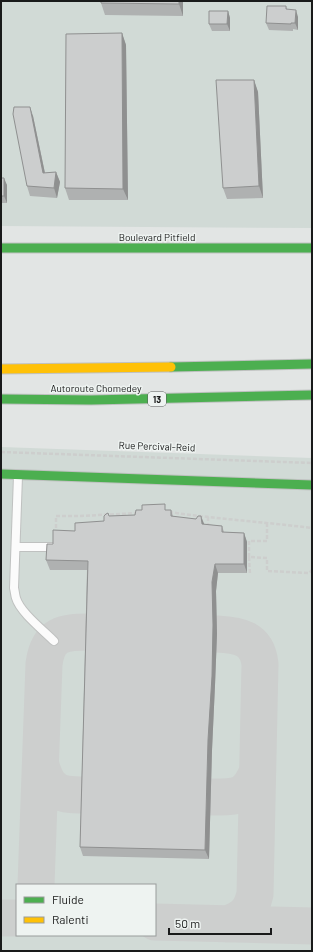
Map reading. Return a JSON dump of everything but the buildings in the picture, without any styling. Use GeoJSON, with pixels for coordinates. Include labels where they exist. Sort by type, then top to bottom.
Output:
{"type":"FeatureCollection","features":[{"type":"Feature","properties":{"kind":"main road","name":"Boulevard Pitfield"},"geometry":{"type":"LineString","coordinates":[[1,248],[312,248]]}},
{"type":"Feature","properties":{"kind":"main road","name":"Autoroute Chomedey"},"geometry":{"type":"LineString","coordinates":[[1,369],[312,364]]}},
{"type":"Feature","properties":{"kind":"main road","name":"Autoroute Chomedey"},"geometry":{"type":"LineString","coordinates":[[1,399],[91,400],[312,395]]}},
{"type":"Feature","properties":{"kind":"main road"},"geometry":{"type":"LineString","coordinates":[[1,474],[312,485]]}},
{"type":"Feature","properties":{"kind":"lane"},"geometry":{"type":"LineString","coordinates":[[18,475],[14,588],[15,597],[26,613],[54,641]]}},
{"type":"Feature","properties":{"kind":"lane"},"geometry":{"type":"LineString","coordinates":[[16,547],[56,547]]}},
{"type":"Feature","properties":{"kind":"path","name":"Rue Percival-Reid"},"geometry":{"type":"LineString","coordinates":[[1,452],[312,463]]}},
{"type":"Feature","properties":{"kind":"path"},"geometry":{"type":"LineString","coordinates":[[163,512],[312,528]]}},
{"type":"Feature","properties":{"kind":"path"},"geometry":{"type":"LineString","coordinates":[[56,536],[56,516],[139,513]]}},
{"type":"Feature","properties":{"kind":"path"},"geometry":{"type":"LineString","coordinates":[[208,517],[208,528]]}},
{"type":"Feature","properties":{"kind":"path"},"geometry":{"type":"LineString","coordinates":[[243,540],[267,541],[267,523]]}},
{"type":"Feature","properties":{"kind":"path"},"geometry":{"type":"LineString","coordinates":[[249,541],[250,575]]}},
{"type":"Feature","properties":{"kind":"path"},"geometry":{"type":"LineString","coordinates":[[249,557],[267,558],[267,571],[309,573],[312,570]]}},
{"type":"Feature","properties":{"kind":"shaded area"},"geometry":{"type":"Polygon","coordinates":[[[1,1],[312,1],[312,228],[1,226],[1,1]]]}},
{"type":"Feature","properties":{"kind":"shaded area"},"geometry":{"type":"Polygon","coordinates":[[[1,447],[312,458],[312,951],[1,951],[1,447]]]}},
{"type":"Feature","properties":{"kind":"taxiway"},"geometry":{"type":"LineString","coordinates":[[36,884],[44,664],[46,654],[49,646],[58,637],[64,634],[89,632]]}},
{"type":"Feature","properties":{"kind":"taxiway"},"geometry":{"type":"LineString","coordinates":[[217,634],[233,635],[251,643],[255,648],[260,664],[255,894],[246,913],[227,924]]}},
{"type":"Feature","properties":{"kind":"taxiway"},"geometry":{"type":"LineString","coordinates":[[41,766],[46,780],[56,790],[66,794],[86,795]]}},
{"type":"Feature","properties":{"kind":"taxiway"},"geometry":{"type":"LineString","coordinates":[[211,797],[234,796],[244,792],[249,787],[257,773]]}},
{"type":"Feature","properties":{"kind":"taxiway"},"geometry":{"type":"LineString","coordinates":[[1,918],[16,918]]}},
{"type":"Feature","properties":{"kind":"taxiway"},"geometry":{"type":"LineString","coordinates":[[156,922],[312,926]]}},
{"type":"Feature","properties":{"kind":"traffic: fast"},"geometry":{"type":"LineString","coordinates":[[1,248],[312,248]]}},
{"type":"Feature","properties":{"kind":"traffic: fast"},"geometry":{"type":"LineString","coordinates":[[171,367],[312,364]]}},
{"type":"Feature","properties":{"kind":"traffic: fast"},"geometry":{"type":"LineString","coordinates":[[1,399],[91,400],[312,395]]}},
{"type":"Feature","properties":{"kind":"traffic: fast"},"geometry":{"type":"LineString","coordinates":[[1,474],[312,485]]}},
{"type":"Feature","properties":{"kind":"traffic: slow"},"geometry":{"type":"LineString","coordinates":[[1,369],[171,367]]}}]}
